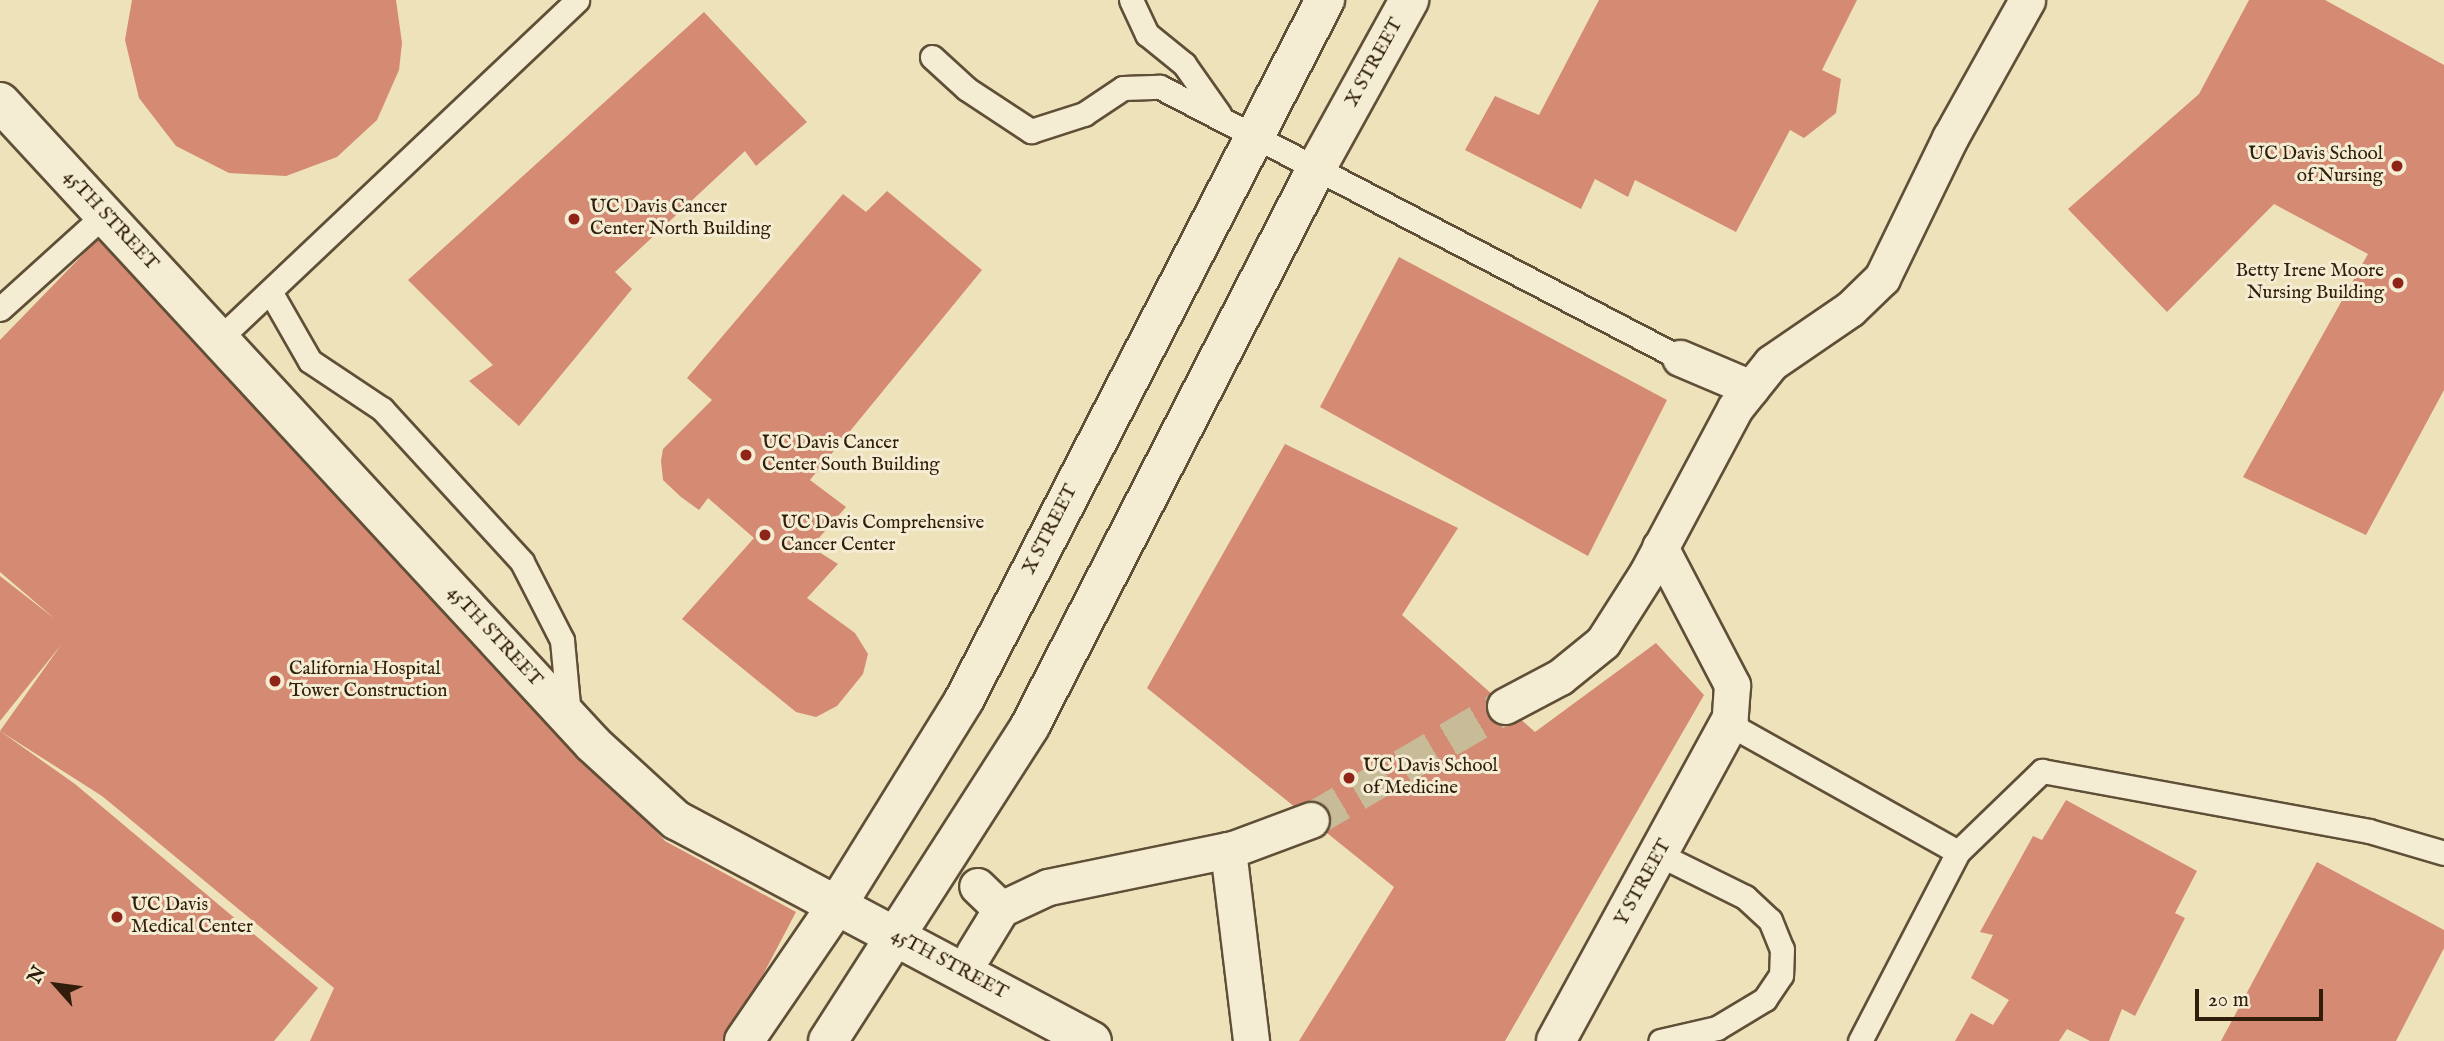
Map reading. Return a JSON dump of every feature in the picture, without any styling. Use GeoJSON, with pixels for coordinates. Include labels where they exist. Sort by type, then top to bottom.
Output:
{"type":"FeatureCollection","features":[{"type":"Feature","properties":{"kind":"street","name":"X STREET"},"geometry":{"type":"LineString","coordinates":[[744,1041],[837,905],[964,700],[1325,0]]}},
{"type":"Feature","properties":{"kind":"street","name":"X STREET"},"geometry":{"type":"LineString","coordinates":[[828,1041],[898,939],[1030,726],[1317,167],[1409,0]]}},
{"type":"Feature","properties":{"kind":"street"},"geometry":{"type":"LineString","coordinates":[[1505,706],[1560,677],[1603,642],[1661,547],[1735,408],[1771,363],[1850,309],[1882,278],[1950,138],[2027,0]]}},
{"type":"Feature","properties":{"kind":"street","name":"45TH STREET"},"geometry":{"type":"LineString","coordinates":[[0,102],[569,719],[676,820],[1092,1041]]}},
{"type":"Feature","properties":{"kind":"street"},"geometry":{"type":"LineString","coordinates":[[1680,358],[1751,388]]}},
{"type":"Feature","properties":{"kind":"street"},"geometry":{"type":"LineString","coordinates":[[1661,547],[1732,685],[1730,724]]}},
{"type":"Feature","properties":{"kind":"street","name":"Y STREET"},"geometry":{"type":"LineString","coordinates":[[1556,1041],[1730,724]]}},
{"type":"Feature","properties":{"kind":"street"},"geometry":{"type":"LineString","coordinates":[[974,953],[989,897],[1228,850],[1311,820]]}},
{"type":"Feature","properties":{"kind":"street"},"geometry":{"type":"LineString","coordinates":[[1228,850],[1251,1041]]}},
{"type":"Feature","properties":{"kind":"lane"},"geometry":{"type":"LineString","coordinates":[[219,339],[271,293],[576,0]]}},
{"type":"Feature","properties":{"kind":"lane"},"geometry":{"type":"LineString","coordinates":[[1131,0],[1147,34],[1184,64],[1219,114]]}},
{"type":"Feature","properties":{"kind":"lane"},"geometry":{"type":"LineString","coordinates":[[932,57],[967,89],[1031,131],[1074,118],[1123,88],[1160,87],[1219,114],[1680,358]]}},
{"type":"Feature","properties":{"kind":"lane"},"geometry":{"type":"LineString","coordinates":[[0,309],[104,215]]}},
{"type":"Feature","properties":{"kind":"lane"},"geometry":{"type":"LineString","coordinates":[[271,293],[310,361],[382,409],[522,562],[562,640],[569,719]]}},
{"type":"Feature","properties":{"kind":"lane"},"geometry":{"type":"LineString","coordinates":[[1730,724],[1958,852]]}},
{"type":"Feature","properties":{"kind":"lane"},"geometry":{"type":"LineString","coordinates":[[1860,1041],[1958,852],[2042,771],[2369,831],[2444,853]]}},
{"type":"Feature","properties":{"kind":"lane"},"geometry":{"type":"LineString","coordinates":[[1660,855],[1745,897],[1770,920],[1782,949],[1781,975],[1765,999],[1717,1028],[1660,1041]]}},
{"type":"Feature","properties":{"kind":"building"},"geometry":{"type":"Polygon","coordinates":[[[132,0],[396,0],[402,43],[399,70],[377,120],[337,157],[286,176],[229,173],[176,146],[139,98],[125,40],[132,0]]]}},
{"type":"Feature","properties":{"kind":"building"},"geometry":{"type":"Polygon","coordinates":[[[1599,0],[1857,0],[1822,70],[1841,79],[1836,113],[1804,138],[1790,130],[1736,232],[1635,180],[1628,197],[1595,179],[1581,209],[1465,150],[1495,96],[1539,115],[1599,0]]]}},
{"type":"Feature","properties":{"kind":"building","name":"Betty Irene Moore Nursing Building"},"geometry":{"type":"Polygon","coordinates":[[[2249,0],[2325,0],[2444,65],[2444,390],[2366,535],[2243,477],[2368,254],[2274,204],[2167,312],[2068,209],[2199,94],[2249,0]]]}},
{"type":"Feature","properties":{"kind":"building","name":"UC Davis Cancer Center North Building"},"geometry":{"type":"Polygon","coordinates":[[[704,12],[807,122],[756,166],[745,151],[615,272],[632,289],[519,426],[469,381],[493,365],[408,280],[704,12]]]}},
{"type":"Feature","properties":{"kind":"building","name":"UC Davis Cancer Center South Building"},"geometry":{"type":"Polygon","coordinates":[[[887,191],[982,270],[810,480],[846,507],[811,547],[838,564],[807,598],[855,633],[868,654],[863,674],[837,706],[816,717],[796,712],[682,619],[754,538],[708,498],[699,510],[681,497],[663,480],[661,461],[663,449],[712,400],[687,378],[843,194],[866,212],[887,191]]]}},
{"type":"Feature","properties":{"kind":"building","name":"California Hospital Tower Construction"},"geometry":{"type":"Polygon","coordinates":[[[99,238],[665,841],[796,912],[728,1041],[310,1041],[334,988],[102,796],[0,731],[61,645],[0,721],[0,576],[55,619],[0,572],[0,340],[99,238]]]}},
{"type":"Feature","properties":{"kind":"building"},"geometry":{"type":"Polygon","coordinates":[[[1399,257],[1667,400],[1588,556],[1320,407],[1399,257]]]}},
{"type":"Feature","properties":{"kind":"building","name":"UC Davis School of Medicine"},"geometry":{"type":"Polygon","coordinates":[[[1285,444],[1458,528],[1402,615],[1535,732],[1656,643],[1704,695],[1505,1041],[1299,1041],[1394,887],[1147,688],[1285,444]]]}},
{"type":"Feature","properties":{"kind":"building","name":"UC Davis Medical Center"},"geometry":{"type":"Polygon","coordinates":[[[0,731],[75,784],[318,988],[274,1041],[0,1041],[0,731]]]}},
{"type":"Feature","properties":{"kind":"building"},"geometry":{"type":"Polygon","coordinates":[[[2066,800],[2197,871],[2175,913],[2185,918],[2135,1016],[2122,1009],[2109,1041],[2090,1041],[2067,1029],[2059,1041],[1955,1041],[1971,1013],[1993,1025],[2009,1000],[1971,978],[1993,935],[1980,932],[2033,836],[2042,840],[2066,800]]]}},
{"type":"Feature","properties":{"kind":"building"},"geometry":{"type":"Polygon","coordinates":[[[2317,862],[2444,930],[2444,948],[2396,1041],[2221,1041],[2317,862]]]}},
{"type":"Feature","properties":{"kind":"tunnel"},"geometry":{"type":"LineString","coordinates":[[1311,820],[1505,706]]}},
{"type":"Feature","properties":{"kind":"place","name":"UC Davis School of Nursing"},"geometry":{"type":"Point","coordinates":[2397,166]}},
{"type":"Feature","properties":{"kind":"place","name":"UC Davis Cancer Center North Building"},"geometry":{"type":"Point","coordinates":[574,219]}},
{"type":"Feature","properties":{"kind":"place","name":"Betty Irene Moore Nursing Building"},"geometry":{"type":"Point","coordinates":[2398,283]}},
{"type":"Feature","properties":{"kind":"place","name":"UC Davis Cancer Center South Building"},"geometry":{"type":"Point","coordinates":[746,455]}},
{"type":"Feature","properties":{"kind":"place","name":"UC Davis Comprehensive Cancer Center"},"geometry":{"type":"Point","coordinates":[765,535]}},
{"type":"Feature","properties":{"kind":"place","name":"California Hospital Tower Construction"},"geometry":{"type":"Point","coordinates":[275,681]}},
{"type":"Feature","properties":{"kind":"place","name":"UC Davis School of Medicine"},"geometry":{"type":"Point","coordinates":[1349,778]}},
{"type":"Feature","properties":{"kind":"place","name":"UC Davis Medical Center"},"geometry":{"type":"Point","coordinates":[117,917]}}]}
